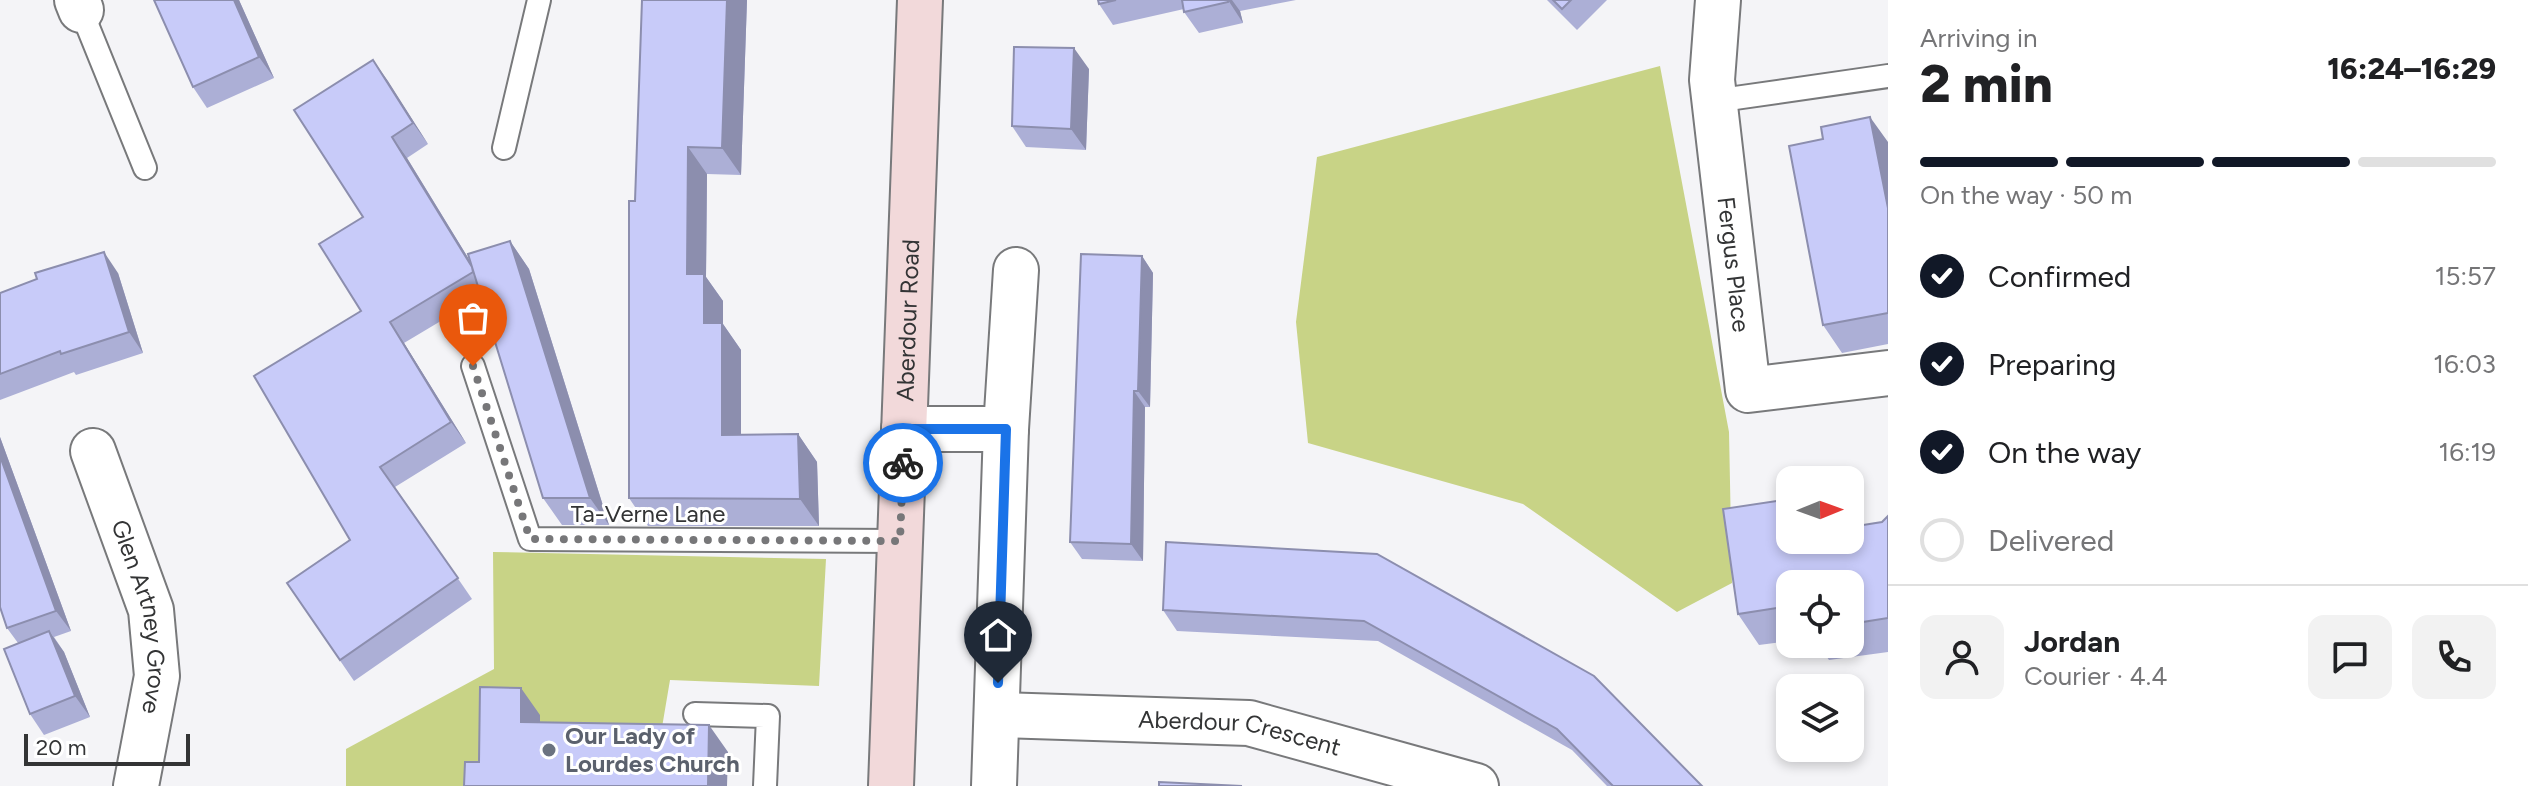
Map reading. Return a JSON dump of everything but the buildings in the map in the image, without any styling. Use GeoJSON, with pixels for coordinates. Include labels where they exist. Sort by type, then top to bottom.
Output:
{"type":"FeatureCollection","features":[{"type":"Feature","properties":{"kind":"main road","name":"Aberdour Road"},"geometry":{"type":"LineString","coordinates":[[891,786],[920,0]]}},
{"type":"Feature","properties":{"kind":"street","name":"Fergus Place"},"geometry":{"type":"LineString","coordinates":[[1718,0],[1712,80],[1748,390],[1888,373]]}},
{"type":"Feature","properties":{"kind":"street"},"geometry":{"type":"LineString","coordinates":[[994,786],[1006,429],[1016,270]]}},
{"type":"Feature","properties":{"kind":"street"},"geometry":{"type":"LineString","coordinates":[[904,429],[1006,429]]}},
{"type":"Feature","properties":{"kind":"street","name":"Glen Artney Grove"},"geometry":{"type":"LineString","coordinates":[[93,451],[151,610],[157,676],[136,786]]}},
{"type":"Feature","properties":{"kind":"street","name":"Aberdour Crescent"},"geometry":{"type":"LineString","coordinates":[[997,715],[1249,723],[1476,786]]}},
{"type":"Feature","properties":{"kind":"lane"},"geometry":{"type":"LineString","coordinates":[[504,148],[539,0]]}},
{"type":"Feature","properties":{"kind":"lane"},"geometry":{"type":"LineString","coordinates":[[79,5],[145,168]]}},
{"type":"Feature","properties":{"kind":"lane"},"geometry":{"type":"LineString","coordinates":[[1714,101],[1888,76]]}},
{"type":"Feature","properties":{"kind":"lane","name":"Ta-Verne Lane"},"geometry":{"type":"LineString","coordinates":[[473,366],[530,539],[900,541]]}},
{"type":"Feature","properties":{"kind":"lane"},"geometry":{"type":"LineString","coordinates":[[695,714],[768,716],[765,786]]}},
{"type":"Feature","properties":{"kind":"green space"},"geometry":{"type":"Polygon","coordinates":[[[1660,66],[1729,432],[1732,583],[1677,612],[1523,504],[1308,443],[1296,322],[1317,157],[1660,66]]]}},
{"type":"Feature","properties":{"kind":"green space"},"geometry":{"type":"Polygon","coordinates":[[[493,552],[826,559],[819,686],[670,680],[658,751],[498,786],[346,786],[346,749],[494,669],[493,552]]]}},
{"type":"Feature","properties":{"kind":"way so far"},"geometry":{"type":"LineString","coordinates":[[473,366],[530,539],[900,541],[903,463]]}},
{"type":"Feature","properties":{"kind":"place","name":"Our Lady of Lourdes Church"},"geometry":{"type":"Point","coordinates":[549,750]}},
{"type":"Feature","properties":{"kind":"route"},"geometry":{"type":"LineString","coordinates":[[903,463],[904,429],[1006,429],[998,683]]}}]}
